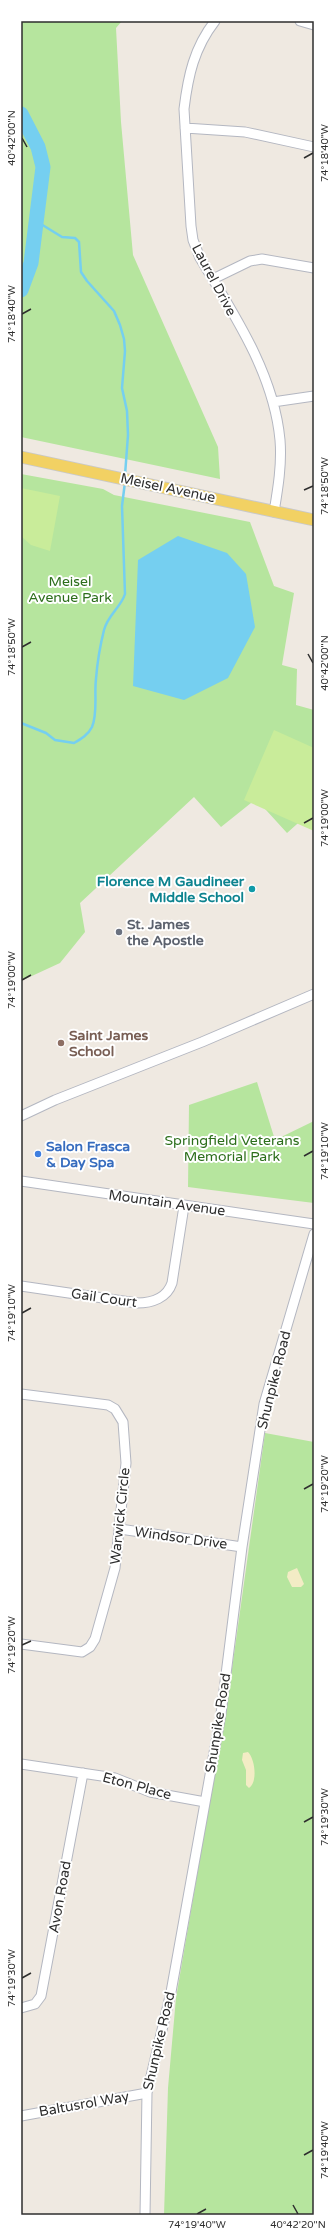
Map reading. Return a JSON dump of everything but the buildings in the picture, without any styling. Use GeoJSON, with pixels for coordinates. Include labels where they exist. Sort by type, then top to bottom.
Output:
{"type":"FeatureCollection","features":[{"type":"Feature","properties":{"kind":"main road","name":"Meisel Avenue"},"geometry":{"type":"LineString","coordinates":[[21,457],[314,520]]}},
{"type":"Feature","properties":{"kind":"street","name":"Laurel Drive"},"geometry":{"type":"LineString","coordinates":[[214,21],[198,46],[189,74],[184,109],[193,240],[200,258],[259,363],[273,402],[280,440],[279,482],[274,512]]}},
{"type":"Feature","properties":{"kind":"street"},"geometry":{"type":"LineString","coordinates":[[300,21],[314,25]]}},
{"type":"Feature","properties":{"kind":"street"},"geometry":{"type":"LineString","coordinates":[[185,128],[244,132],[314,147]]}},
{"type":"Feature","properties":{"kind":"street"},"geometry":{"type":"LineString","coordinates":[[213,279],[250,261],[262,259],[314,268]]}},
{"type":"Feature","properties":{"kind":"street"},"geometry":{"type":"LineString","coordinates":[[273,402],[314,396]]}},
{"type":"Feature","properties":{"kind":"street"},"geometry":{"type":"LineString","coordinates":[[21,1116],[55,1100],[202,1042],[314,994]]}},
{"type":"Feature","properties":{"kind":"street","name":"Mountain Avenue"},"geometry":{"type":"LineString","coordinates":[[21,1181],[314,1224]]}},
{"type":"Feature","properties":{"kind":"street","name":"Gail Court"},"geometry":{"type":"LineString","coordinates":[[21,1286],[137,1303],[153,1302],[170,1290],[184,1206]]}},
{"type":"Feature","properties":{"kind":"street","name":"Shunpike Road"},"geometry":{"type":"LineString","coordinates":[[145,2215],[147,2093],[171,1992],[221,1714],[242,1547],[264,1404],[314,1234]]}},
{"type":"Feature","properties":{"kind":"street","name":"Warwick Circle"},"geometry":{"type":"LineString","coordinates":[[21,1394],[108,1405],[115,1409],[123,1422],[126,1463],[115,1568],[108,1598],[95,1639],[90,1647],[82,1652],[21,1644]]}},
{"type":"Feature","properties":{"kind":"street","name":"Windsor Drive"},"geometry":{"type":"LineString","coordinates":[[120,1529],[242,1547]]}},
{"type":"Feature","properties":{"kind":"street","name":"Eton Place"},"geometry":{"type":"LineString","coordinates":[[21,1764],[115,1778],[150,1792],[205,1802]]}},
{"type":"Feature","properties":{"kind":"street","name":"Avon Road"},"geometry":{"type":"LineString","coordinates":[[21,2008],[35,2004],[41,1996],[82,1773]]}},
{"type":"Feature","properties":{"kind":"street","name":"Baltusrol Way"},"geometry":{"type":"LineString","coordinates":[[21,2116],[147,2093]]}},
{"type":"Feature","properties":{"kind":"green space"},"geometry":{"type":"Polygon","coordinates":[[[21,21],[122,21],[116,28],[121,122],[133,255],[218,447],[220,479],[21,437],[21,21]]]}},
{"type":"Feature","properties":{"kind":"green space","name":"Meisel Avenue Park"},"geometry":{"type":"Polygon","coordinates":[[[21,474],[103,489],[114,495],[250,522],[274,586],[294,593],[282,665],[297,669],[296,705],[314,710],[314,824],[306,816],[287,833],[256,799],[221,827],[194,797],[80,903],[85,932],[60,963],[21,981],[21,474]]]}},
{"type":"Feature","properties":{"kind":"green space"},"geometry":{"type":"Polygon","coordinates":[[[21,488],[60,496],[50,551],[31,545],[21,536],[21,488]]]}},
{"type":"Feature","properties":{"kind":"green space"},"geometry":{"type":"Polygon","coordinates":[[[274,730],[314,748],[314,831],[244,800],[274,730]]]}},
{"type":"Feature","properties":{"kind":"green space","name":"Springfield Veterans Memorial Park"},"geometry":{"type":"Polygon","coordinates":[[[257,1082],[275,1140],[314,1121],[314,1203],[188,1187],[189,1105],[257,1082]]]}},
{"type":"Feature","properties":{"kind":"green space"},"geometry":{"type":"Polygon","coordinates":[[[265,1433],[314,1442],[314,2215],[164,2215],[168,2088],[176,1998],[230,1683],[265,1433]]]}},
{"type":"Feature","properties":{"kind":"sand"},"geometry":{"type":"Polygon","coordinates":[[[297,1568],[304,1584],[301,1587],[292,1587],[287,1577],[288,1572],[297,1568]]]}},
{"type":"Feature","properties":{"kind":"sand"},"geometry":{"type":"Polygon","coordinates":[[[248,1752],[254,1765],[254,1781],[249,1788],[246,1785],[246,1770],[242,1760],[243,1753],[248,1752]]]}},
{"type":"Feature","properties":{"kind":"water"},"geometry":{"type":"Polygon","coordinates":[[[178,536],[227,553],[246,574],[255,627],[228,678],[184,700],[133,686],[138,560],[178,536]]]}},
{"type":"Feature","properties":{"kind":"waterway"},"geometry":{"type":"LineString","coordinates":[[21,114],[38,147],[43,167],[31,263],[21,290]]}},
{"type":"Feature","properties":{"kind":"waterway"},"geometry":{"type":"LineString","coordinates":[[36,221],[62,237],[75,238],[79,242],[81,272],[87,281],[114,311],[120,325],[124,339],[125,351],[122,388],[127,411],[128,435],[125,475]]}},
{"type":"Feature","properties":{"kind":"waterway"},"geometry":{"type":"LineString","coordinates":[[21,723],[46,733],[55,740],[74,743],[86,735],[92,727],[95,716],[97,668],[104,630],[108,620],[121,603],[125,594],[122,506],[125,482]]}},
{"type":"Feature","properties":{"kind":"place","name":"Florence M Gaudineer Middle School"},"geometry":{"type":"Point","coordinates":[252,889]}},
{"type":"Feature","properties":{"kind":"place","name":"St. James the Apostle"},"geometry":{"type":"Point","coordinates":[119,932]}},
{"type":"Feature","properties":{"kind":"place","name":"Saint James School"},"geometry":{"type":"Point","coordinates":[61,1043]}},
{"type":"Feature","properties":{"kind":"place","name":"Salon Frasca & Day Spa"},"geometry":{"type":"Point","coordinates":[38,1154]}}]}
